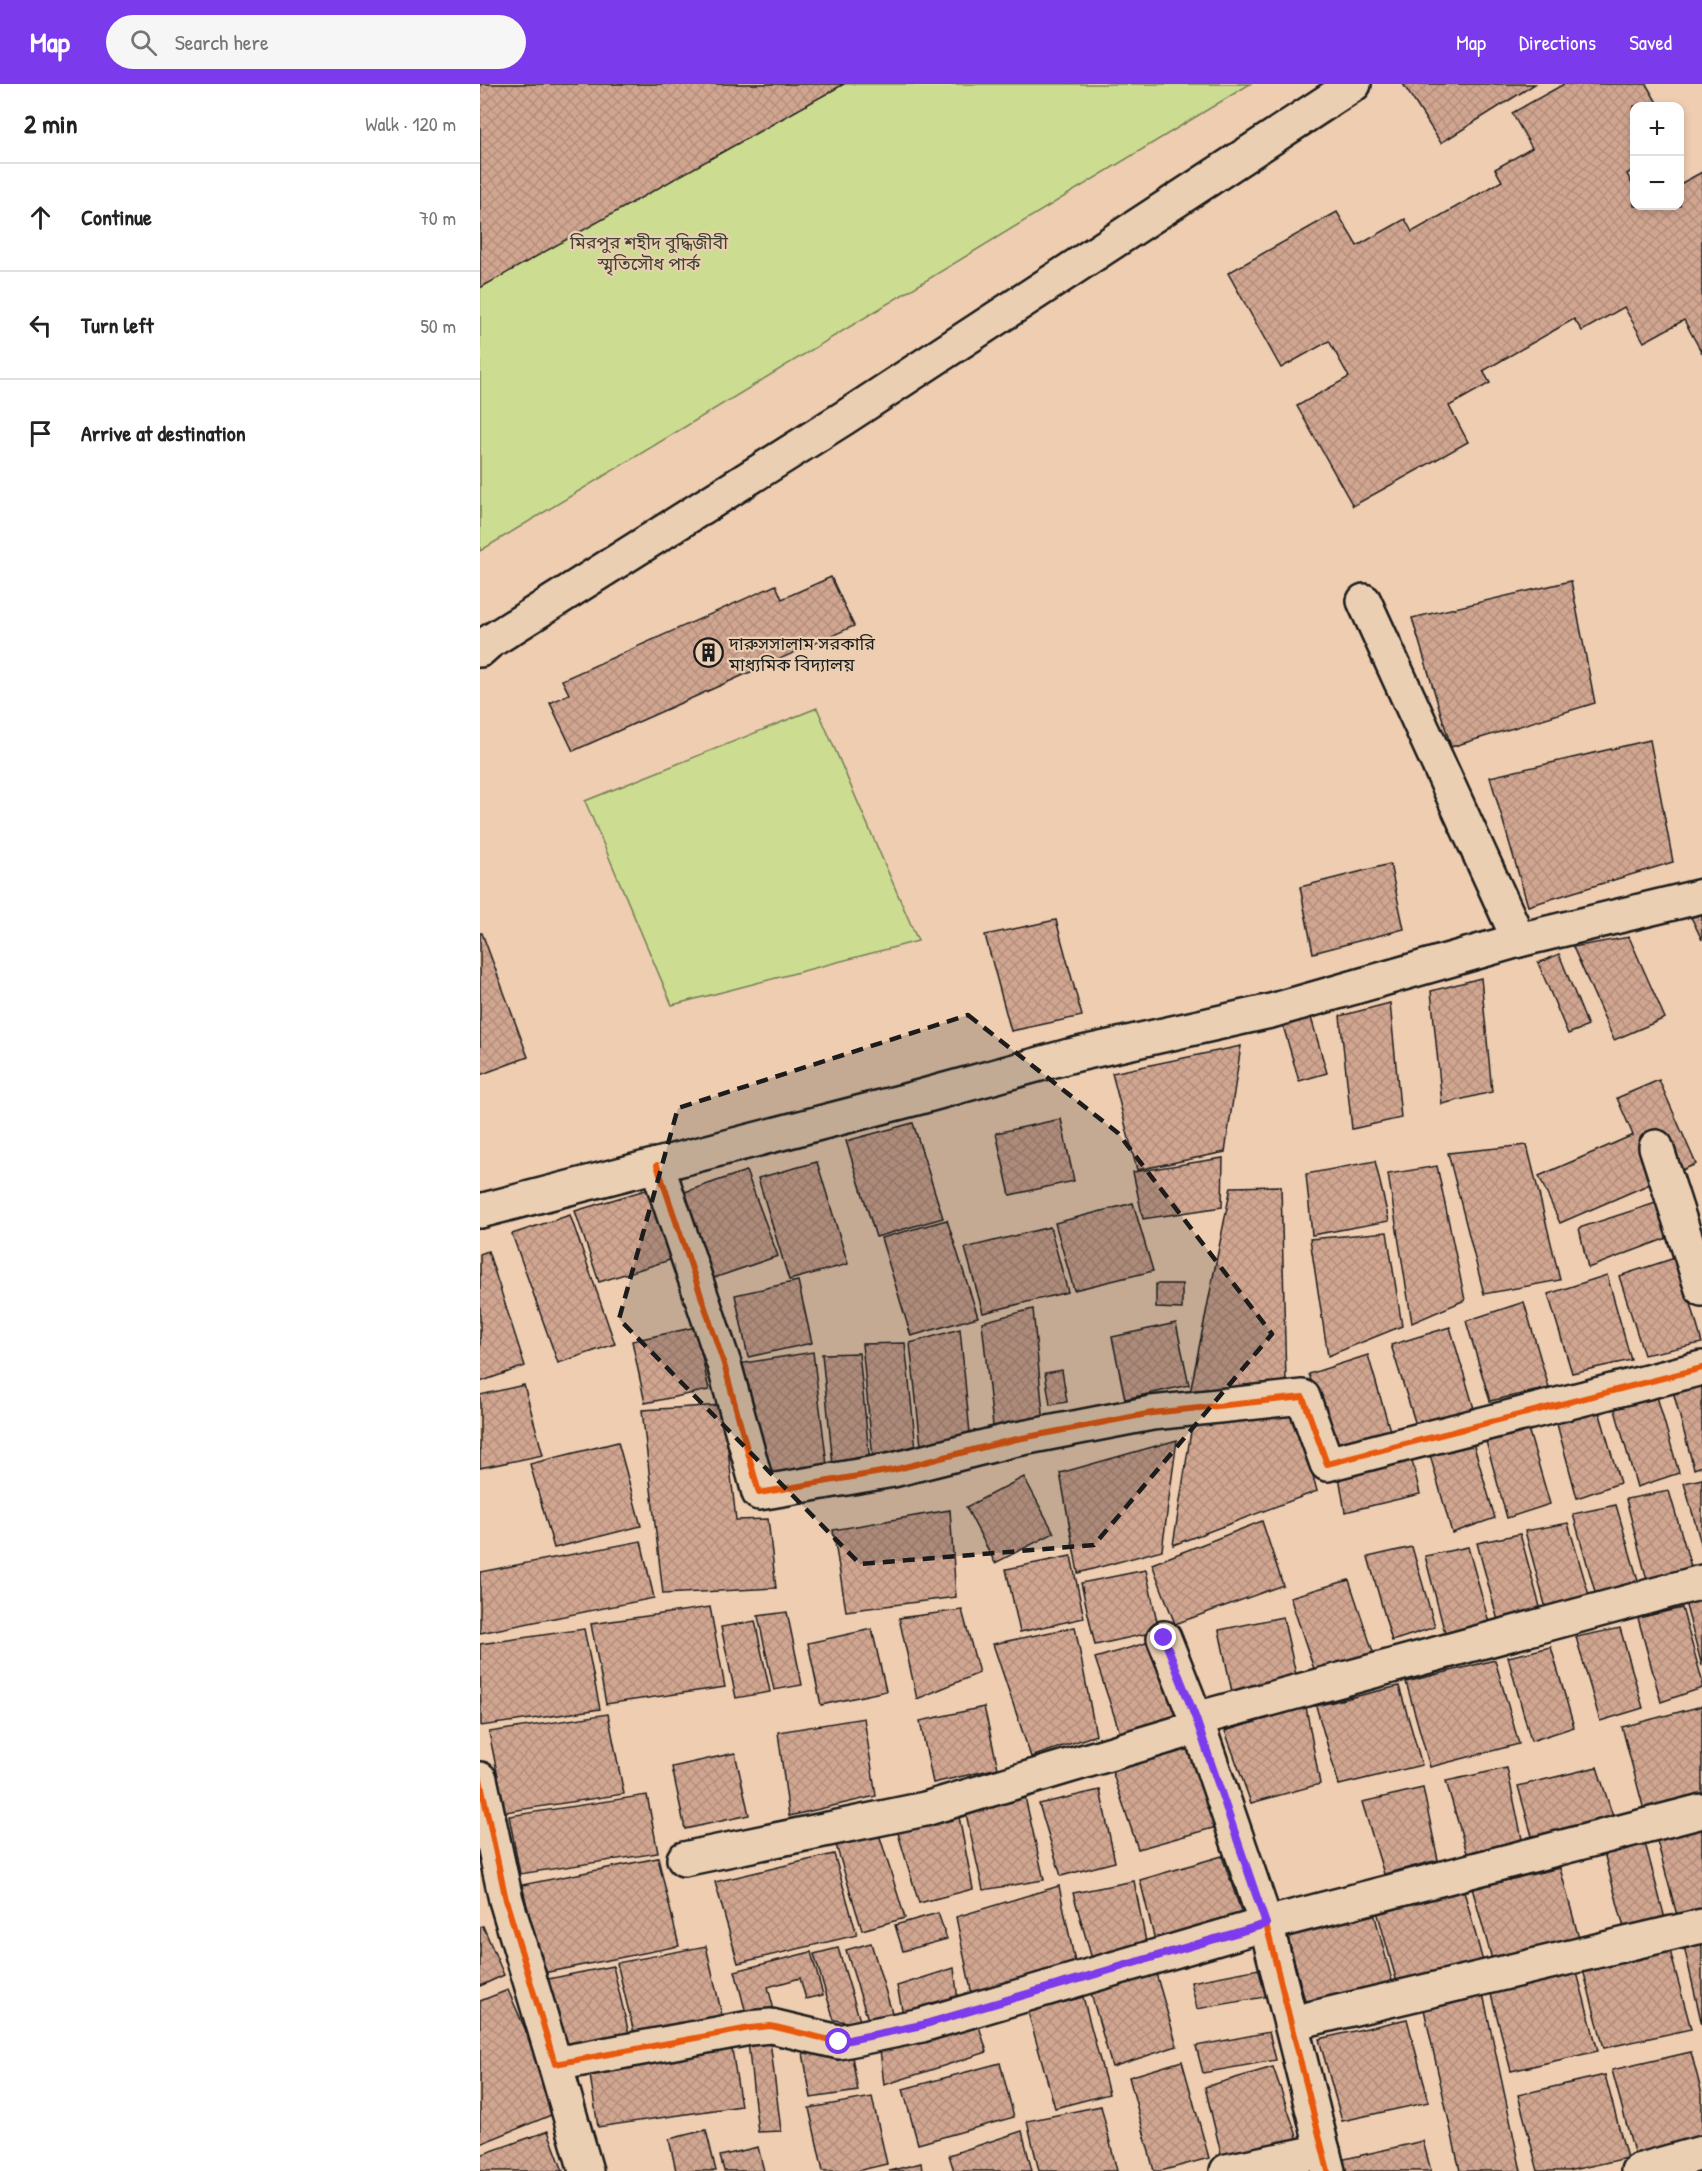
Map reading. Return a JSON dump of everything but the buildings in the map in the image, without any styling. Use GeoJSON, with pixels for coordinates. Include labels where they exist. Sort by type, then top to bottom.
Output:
{"type":"FeatureCollection","features":[{"type":"Feature","properties":{"kind":"street"},"geometry":{"type":"LineString","coordinates":[[480,650],[489,642],[873,400],[1354,84]]}},
{"type":"Feature","properties":{"kind":"street"},"geometry":{"type":"LineString","coordinates":[[1365,601],[1519,940]]}},
{"type":"Feature","properties":{"kind":"street"},"geometry":{"type":"LineString","coordinates":[[480,1210],[1069,1056],[1271,1011],[1519,940],[1702,896]]}},
{"type":"Feature","properties":{"kind":"street"},"geometry":{"type":"LineString","coordinates":[[1656,1147],[1702,1289]]}},
{"type":"Feature","properties":{"kind":"street"},"geometry":{"type":"LineString","coordinates":[[657,1165],[724,1364],[759,1493],[894,1470],[1012,1440],[1152,1413],[1303,1397],[1327,1464],[1702,1368]]}},
{"type":"Feature","properties":{"kind":"street"},"geometry":{"type":"LineString","coordinates":[[684,1859],[925,1809],[1197,1723],[1702,1582]]}},
{"type":"Feature","properties":{"kind":"street"},"geometry":{"type":"LineString","coordinates":[[1164,1638],[1197,1723],[1266,1924],[1326,2161],[1227,2171]]}},
{"type":"Feature","properties":{"kind":"street"},"geometry":{"type":"LineString","coordinates":[[480,1779],[506,1900],[586,2171]]}},
{"type":"Feature","properties":{"kind":"street"},"geometry":{"type":"LineString","coordinates":[[555,2064],[750,2028],[771,2026],[839,2042],[922,2025],[1266,1924],[1702,1811]]}},
{"type":"Feature","properties":{"kind":"street"},"geometry":{"type":"LineString","coordinates":[[1292,2023],[1702,1926]]}},
{"type":"Feature","properties":{"kind":"street"},"geometry":{"type":"LineString","coordinates":[[1638,2171],[1702,2154]]}},
{"type":"Feature","properties":{"kind":"highlighted area"},"geometry":{"type":"Polygon","coordinates":[[[968,1015],[1118,1133],[1272,1334],[1094,1545],[860,1564],[619,1319],[678,1108],[968,1015]]]}},
{"type":"Feature","properties":{"kind":"green space","name":"মিরপুর শহীদ বুদ্ধিজীবী স্মৃতিসৌধ পার্ক"},"geometry":{"type":"Polygon","coordinates":[[[480,84],[1250,84],[480,551],[480,84]]]}},
{"type":"Feature","properties":{"kind":"green space"},"geometry":{"type":"Polygon","coordinates":[[[817,708],[918,941],[672,1005],[585,801],[817,708]]]}},
{"type":"Feature","properties":{"kind":"cycle path"},"geometry":{"type":"LineString","coordinates":[[657,1165],[724,1364],[759,1493],[893,1470],[1012,1440],[1152,1413],[1303,1397],[1327,1464],[1702,1368]]}},
{"type":"Feature","properties":{"kind":"cycle path"},"geometry":{"type":"LineString","coordinates":[[480,1779],[506,1900],[555,2064],[771,2026],[839,2042],[922,2025],[1266,1924],[1328,2171]]}},
{"type":"Feature","properties":{"kind":"place","name":"দারুসসালাম সরকারি মাধ্যমিক বিদ্যালয়"},"geometry":{"type":"Point","coordinates":[708,653]}},
{"type":"Feature","properties":{"kind":"route"},"geometry":{"type":"LineString","coordinates":[[839,2042],[922,2025],[1266,1924],[1196,1719],[1164,1638]]}}]}
